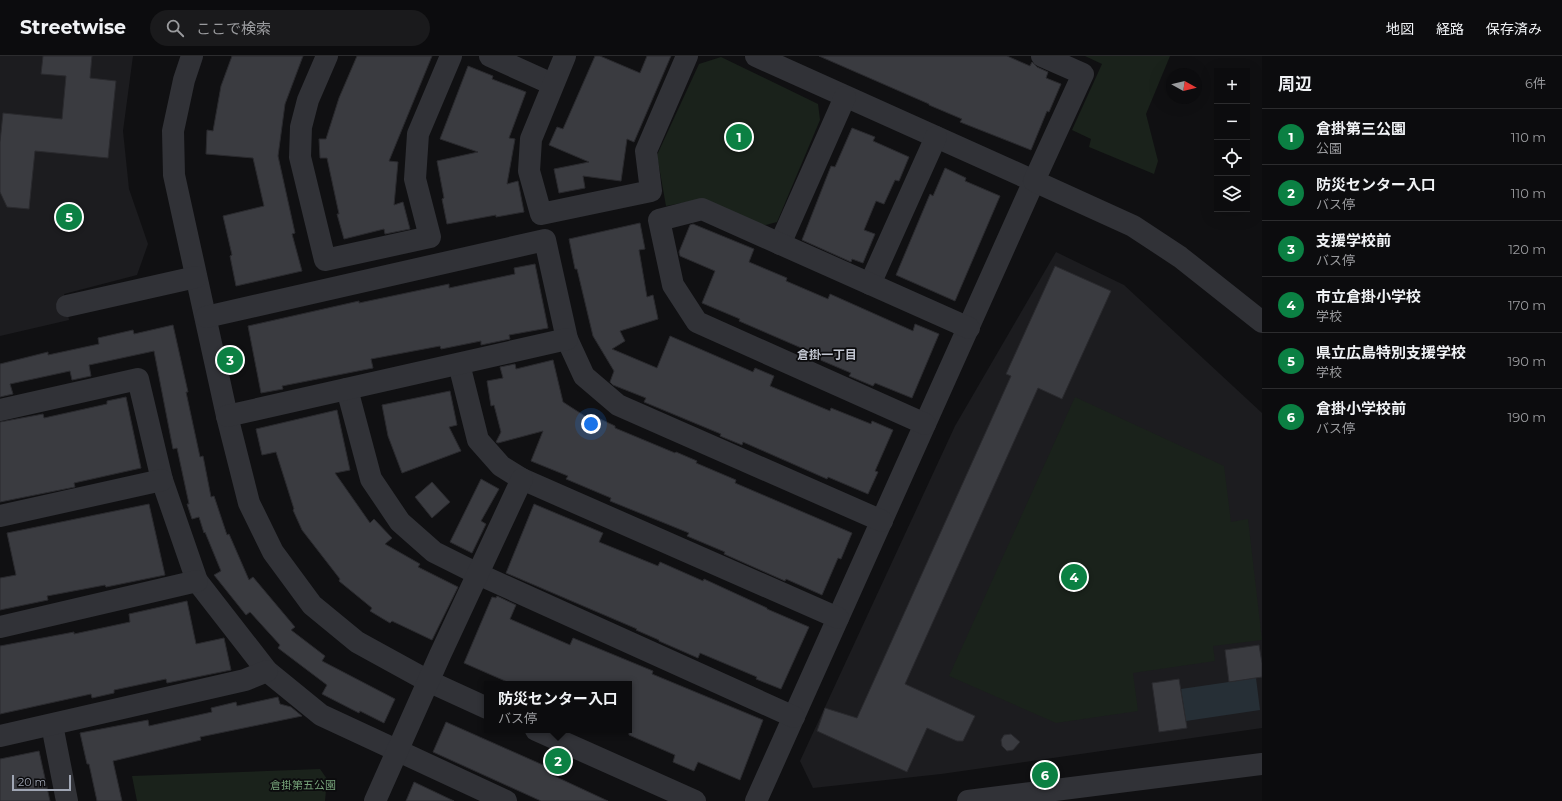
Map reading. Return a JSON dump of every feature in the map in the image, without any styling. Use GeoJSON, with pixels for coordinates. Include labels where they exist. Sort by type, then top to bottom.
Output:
{"type":"FeatureCollection","features":[{"type":"Feature","properties":{"kind":"street"},"geometry":{"type":"LineString","coordinates":[[192,56],[184,80],[173,131],[174,175],[206,317],[226,416],[249,503],[273,552],[312,605],[357,642],[428,681],[484,707]]}},
{"type":"Feature","properties":{"kind":"street"},"geometry":{"type":"LineString","coordinates":[[327,56],[308,100],[301,127],[300,157],[325,260],[430,237],[415,179],[418,134],[451,56]]}},
{"type":"Feature","properties":{"kind":"street"},"geometry":{"type":"LineString","coordinates":[[490,56],[552,84]]}},
{"type":"Feature","properties":{"kind":"street"},"geometry":{"type":"LineString","coordinates":[[565,56],[552,84],[531,139],[529,171],[541,214],[651,191],[646,151],[687,56]]}},
{"type":"Feature","properties":{"kind":"street"},"geometry":{"type":"LineString","coordinates":[[756,56],[1133,226],[1180,257],[1262,322]]}},
{"type":"Feature","properties":{"kind":"street"},"geometry":{"type":"LineString","coordinates":[[756,801],[1083,74],[1042,56]]}},
{"type":"Feature","properties":{"kind":"street"},"geometry":{"type":"LineString","coordinates":[[780,244],[845,97]]}},
{"type":"Feature","properties":{"kind":"street"},"geometry":{"type":"LineString","coordinates":[[870,284],[936,137]]}},
{"type":"Feature","properties":{"kind":"street"},"geometry":{"type":"LineString","coordinates":[[925,424],[697,322],[674,286],[659,220],[702,209],[969,328]]}},
{"type":"Feature","properties":{"kind":"street"},"geometry":{"type":"LineString","coordinates":[[206,317],[545,240],[567,339],[584,376],[618,404],[882,521]]}},
{"type":"Feature","properties":{"kind":"street"},"geometry":{"type":"LineString","coordinates":[[66,306],[196,277]]}},
{"type":"Feature","properties":{"kind":"street"},"geometry":{"type":"LineString","coordinates":[[226,416],[567,339]]}},
{"type":"Feature","properties":{"kind":"street"},"geometry":{"type":"LineString","coordinates":[[459,364],[478,440],[501,466],[522,479],[838,618]]}},
{"type":"Feature","properties":{"kind":"street"},"geometry":{"type":"LineString","coordinates":[[0,410],[138,379],[162,480],[197,581],[267,671],[321,715],[506,801]]}},
{"type":"Feature","properties":{"kind":"street"},"geometry":{"type":"LineString","coordinates":[[347,389],[371,479],[400,522],[434,552],[478,574],[794,717]]}},
{"type":"Feature","properties":{"kind":"street"},"geometry":{"type":"LineString","coordinates":[[376,801],[428,681],[522,479]]}},
{"type":"Feature","properties":{"kind":"street"},"geometry":{"type":"LineString","coordinates":[[0,516],[162,480]]}},
{"type":"Feature","properties":{"kind":"street"},"geometry":{"type":"LineString","coordinates":[[0,627],[197,581]]}},
{"type":"Feature","properties":{"kind":"street"},"geometry":{"type":"LineString","coordinates":[[0,736],[245,680],[267,671]]}},
{"type":"Feature","properties":{"kind":"street"},"geometry":{"type":"LineString","coordinates":[[52,725],[67,801]]}},
{"type":"Feature","properties":{"kind":"street"},"geometry":{"type":"LineString","coordinates":[[543,733],[695,801]]}},
{"type":"Feature","properties":{"kind":"street"},"geometry":{"type":"LineString","coordinates":[[968,801],[1262,764]]}},
{"type":"Feature","properties":{"kind":"shaded area"},"geometry":{"type":"Polygon","coordinates":[[[0,56],[133,56],[123,131],[129,189],[148,244],[137,275],[64,294],[69,320],[0,336],[0,56]]]}},
{"type":"Feature","properties":{"kind":"shaded area"},"geometry":{"type":"Polygon","coordinates":[[[1056,252],[1124,285],[1262,413],[1262,728],[941,774],[813,788],[800,761],[955,426],[1056,252]]]}},
{"type":"Feature","properties":{"kind":"shaded area"},"geometry":{"type":"Polygon","coordinates":[[[1256,678],[1260,710],[1186,721],[1181,689],[1256,678]]]}},
{"type":"Feature","properties":{"kind":"green space"},"geometry":{"type":"Polygon","coordinates":[[[1085,56],[1170,56],[1146,114],[1158,161],[1154,174],[1089,147],[1091,139],[1072,130],[1102,64],[1085,56]]]}},
{"type":"Feature","properties":{"kind":"green space"},"geometry":{"type":"Polygon","coordinates":[[[721,57],[818,104],[820,120],[777,222],[762,226],[703,199],[666,206],[657,155],[699,64],[721,57]]]}},
{"type":"Feature","properties":{"kind":"green space"},"geometry":{"type":"Polygon","coordinates":[[[1075,397],[1224,466],[1231,522],[1248,519],[1262,640],[1213,646],[1215,661],[1133,673],[1138,711],[1056,723],[949,676],[1075,397]]]}},
{"type":"Feature","properties":{"kind":"green space","name":"倉掛第五公園"},"geometry":{"type":"Polygon","coordinates":[[[320,769],[327,779],[325,801],[137,801],[132,776],[320,769]]]}},
{"type":"Feature","properties":{"kind":"building"},"geometry":{"type":"Polygon","coordinates":[[[43,56],[92,56],[90,78],[116,81],[108,158],[35,151],[29,209],[7,207],[0,192],[0,142],[3,113],[62,119],[66,76],[41,74],[43,56]]]}},
{"type":"Feature","properties":{"kind":"building"},"geometry":{"type":"Polygon","coordinates":[[[232,56],[303,56],[285,104],[278,156],[295,233],[292,234],[302,271],[236,286],[230,256],[232,255],[223,216],[264,206],[253,158],[206,154],[207,130],[213,131],[221,86],[232,56]]]}},
{"type":"Feature","properties":{"kind":"building"},"geometry":{"type":"Polygon","coordinates":[[[357,56],[432,56],[389,161],[398,162],[394,205],[403,202],[410,229],[385,234],[384,229],[344,239],[337,214],[339,214],[327,158],[320,158],[319,139],[326,139],[339,98],[357,56]]]}},
{"type":"Feature","properties":{"kind":"building"},"geometry":{"type":"Polygon","coordinates":[[[595,56],[600,56],[640,73],[647,56],[671,56],[634,142],[627,139],[621,181],[583,176],[585,188],[559,193],[554,169],[589,162],[549,145],[557,127],[563,129],[595,56]]]}},
{"type":"Feature","properties":{"kind":"building"},"geometry":{"type":"Polygon","coordinates":[[[819,56],[1007,56],[1030,66],[1032,62],[1037,67],[1048,72],[1046,78],[1061,84],[1049,112],[1047,111],[1031,150],[960,122],[962,119],[819,56]]]}},
{"type":"Feature","properties":{"kind":"building"},"geometry":{"type":"Polygon","coordinates":[[[468,66],[493,76],[492,79],[526,92],[509,138],[515,139],[507,184],[518,181],[524,212],[496,217],[496,215],[447,224],[437,161],[478,152],[440,139],[468,66]]]}},
{"type":"Feature","properties":{"kind":"building"},"geometry":{"type":"Polygon","coordinates":[[[852,128],[875,137],[873,141],[909,157],[899,181],[895,180],[884,204],[876,201],[864,230],[875,234],[863,263],[852,259],[851,262],[802,240],[831,166],[835,167],[852,128]]]}},
{"type":"Feature","properties":{"kind":"building"},"geometry":{"type":"Polygon","coordinates":[[[945,168],[966,178],[965,181],[1000,196],[955,301],[896,275],[930,194],[933,196],[945,168]]]}},
{"type":"Feature","properties":{"kind":"building"},"geometry":{"type":"Polygon","coordinates":[[[640,223],[645,249],[639,250],[647,297],[653,295],[658,319],[620,331],[625,341],[612,349],[657,368],[670,336],[753,372],[755,368],[774,376],[770,386],[830,411],[831,408],[871,424],[872,421],[893,430],[875,471],[878,472],[868,494],[828,477],[827,479],[743,442],[742,445],[720,436],[721,434],[644,402],[646,398],[613,385],[610,382],[614,371],[593,336],[577,269],[575,269],[569,239],[640,223]]]}},
{"type":"Feature","properties":{"kind":"building"},"geometry":{"type":"Polygon","coordinates":[[[693,224],[754,249],[749,262],[787,278],[786,281],[828,299],[830,294],[913,331],[915,324],[939,334],[912,398],[875,383],[873,386],[849,376],[851,373],[804,353],[806,350],[702,303],[715,271],[680,256],[679,252],[690,225],[693,224]]]}},
{"type":"Feature","properties":{"kind":"building"},"geometry":{"type":"Polygon","coordinates":[[[535,264],[548,328],[509,335],[510,339],[481,345],[481,341],[441,349],[440,346],[371,359],[373,368],[282,386],[283,389],[261,393],[248,326],[359,301],[359,303],[449,284],[449,288],[515,274],[514,268],[535,264]]]}},
{"type":"Feature","properties":{"kind":"building"},"geometry":{"type":"Polygon","coordinates":[[[1055,266],[1111,291],[1062,399],[1038,388],[905,684],[975,716],[963,741],[957,741],[927,728],[907,772],[817,731],[825,708],[857,718],[1011,376],[1006,374],[1055,266]]]}},
{"type":"Feature","properties":{"kind":"building"},"geometry":{"type":"Polygon","coordinates":[[[173,325],[188,392],[186,392],[200,457],[203,456],[211,497],[214,496],[227,535],[229,534],[249,580],[253,577],[295,627],[291,630],[325,656],[322,661],[395,699],[384,723],[360,711],[359,713],[322,694],[327,685],[278,648],[280,645],[250,612],[246,615],[214,575],[221,571],[205,532],[204,533],[199,517],[192,519],[187,504],[189,504],[177,448],[173,449],[154,351],[89,365],[91,376],[72,380],[70,371],[10,384],[13,394],[0,397],[0,364],[48,352],[48,355],[99,344],[98,338],[133,330],[134,334],[173,325]]]}},
{"type":"Feature","properties":{"kind":"building"},"geometry":{"type":"Polygon","coordinates":[[[553,360],[563,402],[594,422],[596,417],[615,426],[615,428],[697,461],[696,463],[736,480],[735,483],[852,533],[841,559],[838,558],[822,595],[786,579],[785,581],[724,554],[725,552],[687,536],[689,533],[610,501],[611,498],[566,479],[568,476],[531,461],[543,431],[498,443],[496,442],[501,432],[494,405],[491,406],[487,381],[503,378],[500,367],[515,364],[516,369],[553,360]]]}},
{"type":"Feature","properties":{"kind":"building"},"geometry":{"type":"Polygon","coordinates":[[[450,391],[457,425],[449,427],[461,451],[402,473],[388,436],[382,405],[450,391]]]}},
{"type":"Feature","properties":{"kind":"building"},"geometry":{"type":"Polygon","coordinates":[[[126,397],[141,468],[74,483],[75,487],[0,502],[0,422],[43,414],[44,418],[107,404],[107,401],[126,397]]]}},
{"type":"Feature","properties":{"kind":"building"},"geometry":{"type":"Polygon","coordinates":[[[337,410],[350,470],[335,473],[370,523],[374,519],[392,538],[385,544],[420,564],[418,567],[458,587],[432,640],[392,621],[390,623],[370,611],[372,608],[339,581],[340,579],[302,530],[293,510],[294,509],[276,452],[262,455],[256,429],[337,410]]]}},
{"type":"Feature","properties":{"kind":"building"},"geometry":{"type":"Polygon","coordinates":[[[481,479],[499,489],[481,521],[486,524],[472,553],[450,542],[481,479]]]}},
{"type":"Feature","properties":{"kind":"building"},"geometry":{"type":"Polygon","coordinates":[[[432,482],[450,502],[432,518],[415,497],[432,482]]]}},
{"type":"Feature","properties":{"kind":"building"},"geometry":{"type":"Polygon","coordinates":[[[149,504],[165,575],[106,587],[105,585],[47,596],[48,600],[0,610],[0,578],[16,575],[7,533],[149,504]]]}},
{"type":"Feature","properties":{"kind":"building"},"geometry":{"type":"Polygon","coordinates":[[[534,504],[603,533],[599,542],[658,566],[660,562],[703,581],[704,579],[809,627],[781,689],[756,679],[757,677],[700,653],[698,658],[636,630],[637,629],[506,573],[534,504]]]}},
{"type":"Feature","properties":{"kind":"building"},"geometry":{"type":"Polygon","coordinates":[[[497,596],[516,605],[510,619],[570,645],[573,638],[653,671],[652,674],[763,720],[740,780],[698,762],[694,771],[673,762],[675,755],[629,735],[629,733],[632,733],[632,681],[505,681],[464,663],[492,597],[496,598],[497,596]]]}},
{"type":"Feature","properties":{"kind":"building"},"geometry":{"type":"Polygon","coordinates":[[[187,601],[196,644],[224,638],[231,670],[167,683],[166,679],[114,690],[114,693],[92,698],[91,694],[0,714],[0,646],[74,632],[74,634],[130,622],[129,614],[187,601]]]}},
{"type":"Feature","properties":{"kind":"building"},"geometry":{"type":"Polygon","coordinates":[[[1259,645],[1262,663],[1262,677],[1229,682],[1225,650],[1259,645]]]}},
{"type":"Feature","properties":{"kind":"building"},"geometry":{"type":"Polygon","coordinates":[[[1179,679],[1187,728],[1159,732],[1152,683],[1179,679]]]}},
{"type":"Feature","properties":{"kind":"building"},"geometry":{"type":"Polygon","coordinates":[[[278,697],[280,704],[291,707],[302,716],[200,737],[201,740],[113,761],[122,801],[97,801],[89,764],[87,764],[80,733],[148,720],[149,726],[212,712],[211,708],[236,702],[237,706],[278,697]]]}},
{"type":"Feature","properties":{"kind":"building"},"geometry":{"type":"Polygon","coordinates":[[[446,722],[552,769],[550,774],[608,801],[541,801],[433,752],[446,722]]]}},
{"type":"Feature","properties":{"kind":"building"},"geometry":{"type":"Polygon","coordinates":[[[1011,734],[1020,742],[1013,750],[1007,751],[1002,746],[1001,740],[1004,735],[1011,734]]]}},
{"type":"Feature","properties":{"kind":"building"},"geometry":{"type":"Polygon","coordinates":[[[39,751],[50,801],[0,801],[0,759],[39,751]]]}},
{"type":"Feature","properties":{"kind":"building"},"geometry":{"type":"Polygon","coordinates":[[[414,782],[454,801],[406,801],[414,782]]]}},
{"type":"Feature","properties":{"kind":"place","name":"倉掛第三公園"},"geometry":{"type":"Point","coordinates":[739,137]}},
{"type":"Feature","properties":{"kind":"place","name":"県立広島特別支援学校"},"geometry":{"type":"Point","coordinates":[69,217]}},
{"type":"Feature","properties":{"kind":"place","name":"支援学校前"},"geometry":{"type":"Point","coordinates":[230,360]}},
{"type":"Feature","properties":{"kind":"place","name":"市立倉掛小学校"},"geometry":{"type":"Point","coordinates":[1074,577]}},
{"type":"Feature","properties":{"kind":"place","name":"防災センター入口"},"geometry":{"type":"Point","coordinates":[558,761]}},
{"type":"Feature","properties":{"kind":"place","name":"倉掛小学校前"},"geometry":{"type":"Point","coordinates":[1045,775]}},
{"type":"Feature","properties":{"kind":"district","name":"倉掛一丁目"},"geometry":{"type":"Point","coordinates":[827,354]}}]}
